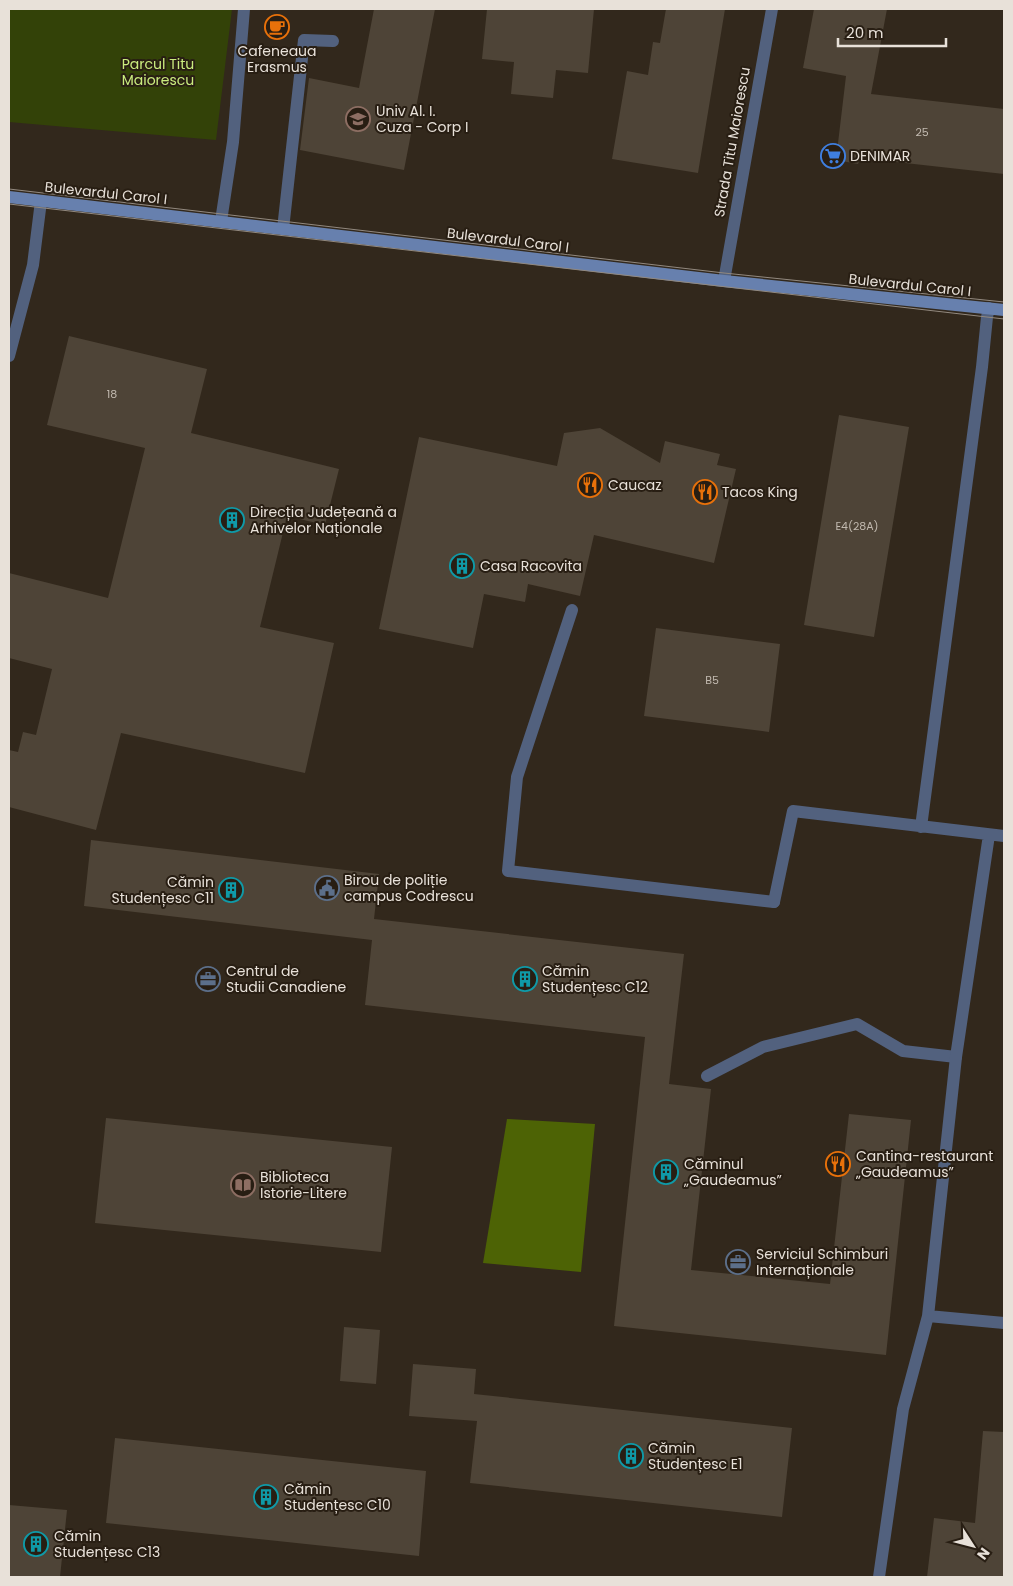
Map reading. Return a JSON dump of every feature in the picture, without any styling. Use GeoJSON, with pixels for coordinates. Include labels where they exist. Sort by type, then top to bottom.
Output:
{"type":"FeatureCollection","features":[{"type":"Feature","properties":{"kind":"main road","name":"Bulevardul Carol I"},"geometry":{"type":"LineString","coordinates":[[9,197],[724,281],[1004,310]]}},
{"type":"Feature","properties":{"kind":"street"},"geometry":{"type":"LineString","coordinates":[[220,221],[233,142],[244,9]]}},
{"type":"Feature","properties":{"kind":"street","name":"Strada Titu Maiorescu"},"geometry":{"type":"LineString","coordinates":[[724,281],[772,9]]}},
{"type":"Feature","properties":{"kind":"street"},"geometry":{"type":"LineString","coordinates":[[283,228],[304,40],[333,41]]}},
{"type":"Feature","properties":{"kind":"street"},"geometry":{"type":"LineString","coordinates":[[9,356],[33,266],[41,201]]}},
{"type":"Feature","properties":{"kind":"street"},"geometry":{"type":"LineString","coordinates":[[921,827],[989,308]]}},
{"type":"Feature","properties":{"kind":"street"},"geometry":{"type":"LineString","coordinates":[[572,610],[517,778],[508,871],[774,902],[793,811],[1004,836]]}},
{"type":"Feature","properties":{"kind":"street"},"geometry":{"type":"LineString","coordinates":[[879,1577],[903,1409],[928,1316],[956,1057],[989,835]]}},
{"type":"Feature","properties":{"kind":"street"},"geometry":{"type":"LineString","coordinates":[[707,1076],[764,1047],[857,1024],[903,1051],[956,1057]]}},
{"type":"Feature","properties":{"kind":"street"},"geometry":{"type":"LineString","coordinates":[[928,1316],[1004,1323]]}},
{"type":"Feature","properties":{"kind":"green space","name":"Parcul Titu Maiorescu"},"geometry":{"type":"Polygon","coordinates":[[[9,9],[232,9],[216,140],[9,122],[9,9]]]}},
{"type":"Feature","properties":{"kind":"green space"},"geometry":{"type":"Polygon","coordinates":[[[507,1119],[595,1124],[581,1272],[483,1263],[507,1119]]]}},
{"type":"Feature","properties":{"kind":"building","name":"Univ Al. I. Cuza - Corp I"},"geometry":{"type":"Polygon","coordinates":[[[374,9],[435,9],[404,170],[300,150],[309,78],[359,88],[374,9]]]}},
{"type":"Feature","properties":{"kind":"building"},"geometry":{"type":"Polygon","coordinates":[[[487,9],[594,9],[588,73],[556,70],[553,98],[511,94],[514,62],[482,59],[487,9]]]}},
{"type":"Feature","properties":{"kind":"building"},"geometry":{"type":"Polygon","coordinates":[[[666,9],[725,9],[698,173],[612,159],[627,71],[648,75],[653,42],[660,43],[666,9]]]}},
{"type":"Feature","properties":{"kind":"building"},"geometry":{"type":"Polygon","coordinates":[[[814,9],[887,9],[871,94],[1004,109],[1004,174],[860,158],[858,164],[836,160],[846,76],[803,68],[814,9]]]}},
{"type":"Feature","properties":{"kind":"building"},"geometry":{"type":"Polygon","coordinates":[[[69,336],[207,369],[191,433],[339,469],[325,525],[287,516],[260,627],[334,643],[305,773],[121,733],[96,830],[9,807],[9,750],[18,752],[23,732],[36,735],[52,669],[9,658],[9,573],[108,598],[145,448],[47,425],[69,336]]]}},
{"type":"Feature","properties":{"kind":"building"},"geometry":{"type":"Polygon","coordinates":[[[839,415],[909,427],[874,637],[804,625],[839,415]]]}},
{"type":"Feature","properties":{"kind":"building"},"geometry":{"type":"Polygon","coordinates":[[[600,428],[660,463],[665,441],[720,454],[717,465],[736,469],[714,563],[594,535],[580,596],[528,584],[525,602],[484,594],[473,648],[379,629],[419,437],[557,466],[564,433],[600,428]]]}},
{"type":"Feature","properties":{"kind":"building"},"geometry":{"type":"Polygon","coordinates":[[[656,628],[780,644],[769,732],[644,716],[656,628]]]}},
{"type":"Feature","properties":{"kind":"building"},"geometry":{"type":"Polygon","coordinates":[[[91,840],[379,874],[374,919],[684,954],[669,1084],[711,1089],[691,1270],[830,1284],[849,1114],[911,1120],[886,1355],[614,1326],[645,1037],[365,1005],[372,940],[84,906],[91,840]]]}},
{"type":"Feature","properties":{"kind":"building","name":"Biblioteca Istorie-Litere"},"geometry":{"type":"Polygon","coordinates":[[[106,1118],[392,1147],[381,1252],[95,1223],[106,1118]]]}},
{"type":"Feature","properties":{"kind":"building"},"geometry":{"type":"Polygon","coordinates":[[[344,1327],[380,1330],[376,1384],[340,1381],[344,1327]]]}},
{"type":"Feature","properties":{"kind":"building","name":"Cămin Studențesc E1"},"geometry":{"type":"Polygon","coordinates":[[[413,1364],[476,1369],[474,1394],[792,1428],[782,1517],[470,1483],[477,1421],[409,1416],[413,1364]]]}},
{"type":"Feature","properties":{"kind":"building"},"geometry":{"type":"Polygon","coordinates":[[[983,1431],[1004,1432],[1004,1577],[927,1577],[934,1518],[975,1523],[983,1431]]]}},
{"type":"Feature","properties":{"kind":"building","name":"Cămin Studențesc C10"},"geometry":{"type":"Polygon","coordinates":[[[115,1438],[426,1471],[419,1556],[106,1523],[115,1438]]]}},
{"type":"Feature","properties":{"kind":"building","name":"Cămin Studențesc C13"},"geometry":{"type":"Polygon","coordinates":[[[9,1505],[67,1510],[60,1577],[9,1577],[9,1505]]]}},
{"type":"Feature","properties":{"kind":"tram line"},"geometry":{"type":"LineString","coordinates":[[9,189],[724,273],[1004,302]]}},
{"type":"Feature","properties":{"kind":"tram line"},"geometry":{"type":"LineString","coordinates":[[9,204],[1004,319]]}},
{"type":"Feature","properties":{"kind":"place","name":"Cafeneaua Erasmus"},"geometry":{"type":"Point","coordinates":[277,27]}},
{"type":"Feature","properties":{"kind":"place","name":"Univ Al. I. Cuza - Corp I"},"geometry":{"type":"Point","coordinates":[358,119]}},
{"type":"Feature","properties":{"kind":"place","name":"DENIMAR"},"geometry":{"type":"Point","coordinates":[833,156]}},
{"type":"Feature","properties":{"kind":"place","name":"Caucaz"},"geometry":{"type":"Point","coordinates":[590,485]}},
{"type":"Feature","properties":{"kind":"place","name":"Tacos King"},"geometry":{"type":"Point","coordinates":[705,492]}},
{"type":"Feature","properties":{"kind":"place","name":"Direcția Județeană a Arhivelor Naționale"},"geometry":{"type":"Point","coordinates":[232,520]}},
{"type":"Feature","properties":{"kind":"place","name":"Casa Racovita"},"geometry":{"type":"Point","coordinates":[462,566]}},
{"type":"Feature","properties":{"kind":"place","name":"Birou de poliție campus Codrescu"},"geometry":{"type":"Point","coordinates":[327,888]}},
{"type":"Feature","properties":{"kind":"place","name":"Cămin Studențesc C11"},"geometry":{"type":"Point","coordinates":[231,890]}},
{"type":"Feature","properties":{"kind":"place","name":"Centrul de Studii Canadiene"},"geometry":{"type":"Point","coordinates":[208,979]}},
{"type":"Feature","properties":{"kind":"place","name":"Cămin Studențesc C12"},"geometry":{"type":"Point","coordinates":[525,979]}},
{"type":"Feature","properties":{"kind":"place","name":"Cantina-restaurant „Gaudeamus”"},"geometry":{"type":"Point","coordinates":[838,1164]}},
{"type":"Feature","properties":{"kind":"place","name":"Căminul „Gaudeamus”"},"geometry":{"type":"Point","coordinates":[666,1172]}},
{"type":"Feature","properties":{"kind":"place","name":"Biblioteca Istorie-Litere"},"geometry":{"type":"Point","coordinates":[243,1185]}},
{"type":"Feature","properties":{"kind":"place","name":"Serviciul Schimburi Internaționale"},"geometry":{"type":"Point","coordinates":[738,1262]}},
{"type":"Feature","properties":{"kind":"place","name":"Cămin Studențesc E1"},"geometry":{"type":"Point","coordinates":[631,1456]}},
{"type":"Feature","properties":{"kind":"place","name":"Cămin Studențesc C10"},"geometry":{"type":"Point","coordinates":[266,1497]}},
{"type":"Feature","properties":{"kind":"place","name":"Cămin Studențesc C13"},"geometry":{"type":"Point","coordinates":[36,1544]}}]}
